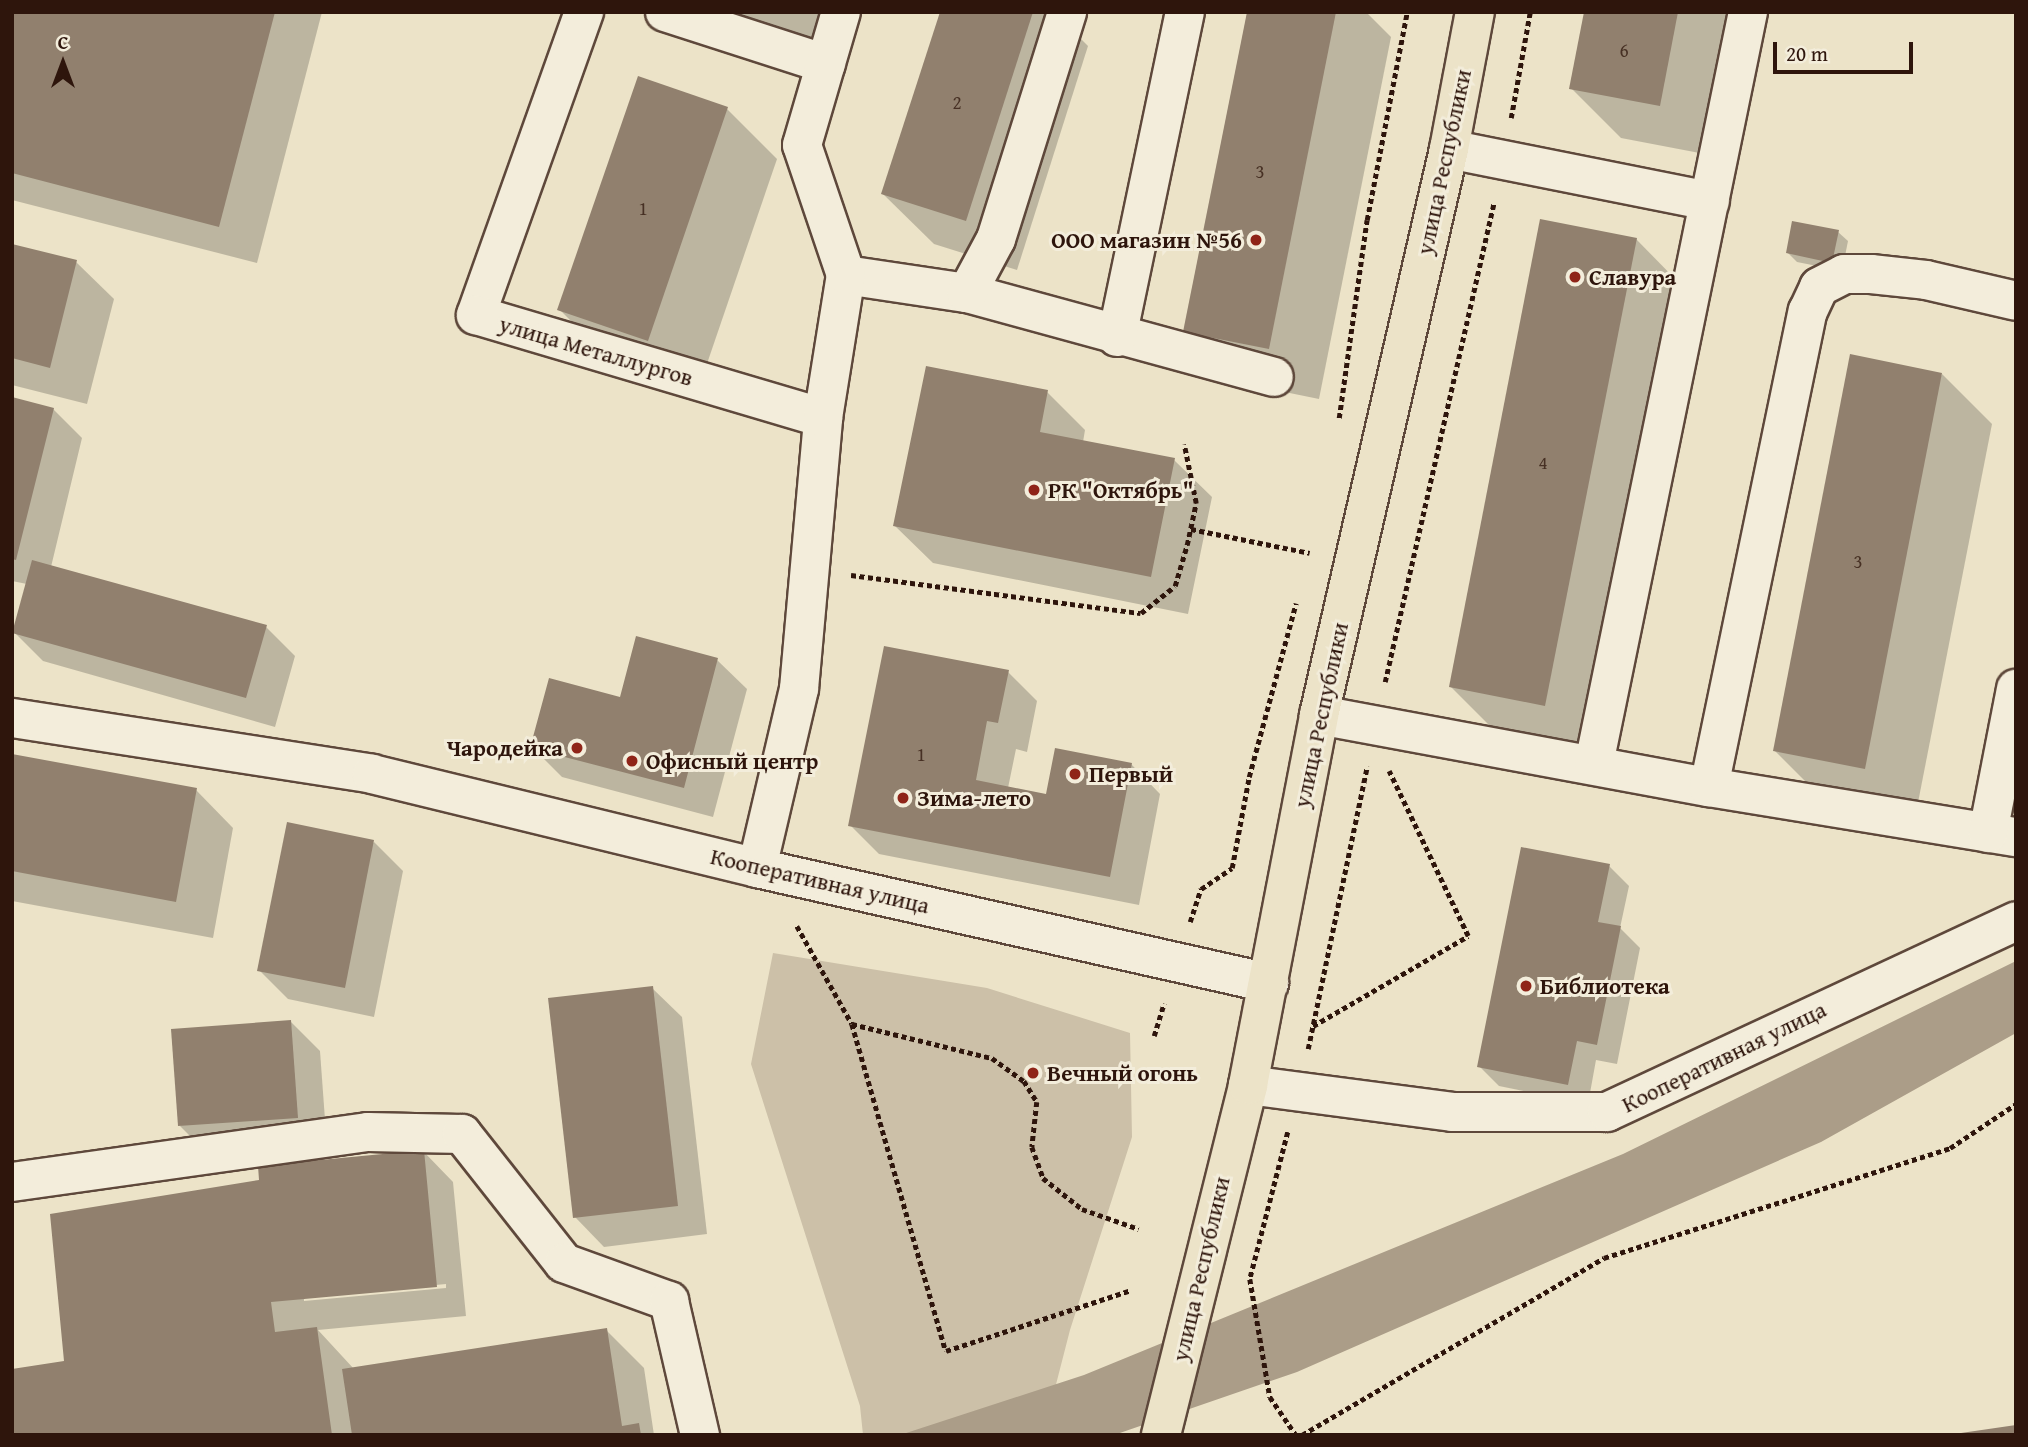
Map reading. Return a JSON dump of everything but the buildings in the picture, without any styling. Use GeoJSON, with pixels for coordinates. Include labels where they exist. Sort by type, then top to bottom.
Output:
{"type":"FeatureCollection","features":[{"type":"Feature","properties":{"kind":"main road","name":"улица Республики"},"geometry":{"type":"LineString","coordinates":[[1168,1429],[1248,1084],[1319,715],[1449,149],[1475,12]]}},
{"type":"Feature","properties":{"kind":"street","name":"улица Металлургов"},"geometry":{"type":"LineString","coordinates":[[584,12],[475,315],[823,418]]}},
{"type":"Feature","properties":{"kind":"street"},"geometry":{"type":"LineString","coordinates":[[665,12],[826,64]]}},
{"type":"Feature","properties":{"kind":"street"},"geometry":{"type":"LineString","coordinates":[[757,868],[799,689],[823,418],[846,275],[802,145],[841,12]]}},
{"type":"Feature","properties":{"kind":"street"},"geometry":{"type":"LineString","coordinates":[[967,293],[996,239],[1067,12]]}},
{"type":"Feature","properties":{"kind":"street"},"geometry":{"type":"LineString","coordinates":[[1117,337],[1185,12]]}},
{"type":"Feature","properties":{"kind":"street"},"geometry":{"type":"LineString","coordinates":[[1594,764],[1748,12]]}},
{"type":"Feature","properties":{"kind":"street"},"geometry":{"type":"LineString","coordinates":[[1449,149],[1710,201]]}},
{"type":"Feature","properties":{"kind":"street"},"geometry":{"type":"LineString","coordinates":[[1709,787],[1808,311],[1819,286],[1844,274],[1871,274],[1926,280],[2016,301]]}},
{"type":"Feature","properties":{"kind":"street"},"geometry":{"type":"LineString","coordinates":[[846,275],[967,293],[1117,337],[1274,377]]}},
{"type":"Feature","properties":{"kind":"street"},"geometry":{"type":"LineString","coordinates":[[1319,715],[1375,731],[1594,764],[1709,787],[2002,835],[2016,689]]}},
{"type":"Feature","properties":{"kind":"street","name":"Кооперативная улица"},"geometry":{"type":"LineString","coordinates":[[12,718],[372,774],[757,868],[1269,983]]}},
{"type":"Feature","properties":{"kind":"street","name":"Кооперативная улица"},"geometry":{"type":"LineString","coordinates":[[1248,1084],[1299,1094],[1452,1112],[1607,1112],[2016,920]]}},
{"type":"Feature","properties":{"kind":"street"},"geometry":{"type":"LineString","coordinates":[[12,1182],[368,1132],[461,1134],[564,1263],[669,1301],[700,1435]]}},
{"type":"Feature","properties":{"kind":"path"},"geometry":{"type":"LineString","coordinates":[[1338,422],[1367,220],[1407,12]]}},
{"type":"Feature","properties":{"kind":"path"},"geometry":{"type":"LineString","coordinates":[[1296,1435],[1270,1397],[1250,1279],[1299,1094],[1375,731],[1503,159],[1530,12]]}},
{"type":"Feature","properties":{"kind":"path"},"geometry":{"type":"LineString","coordinates":[[809,570],[1141,613],[1175,586],[1191,528],[1196,503],[1184,444]]}},
{"type":"Feature","properties":{"kind":"path"},"geometry":{"type":"LineString","coordinates":[[1191,528],[1310,553]]}},
{"type":"Feature","properties":{"kind":"path"},"geometry":{"type":"LineString","coordinates":[[1307,566],[1313,540]]}},
{"type":"Feature","properties":{"kind":"path"},"geometry":{"type":"LineString","coordinates":[[1154,1037],[1201,889],[1232,868],[1249,777],[1299,593]]}},
{"type":"Feature","properties":{"kind":"path"},"geometry":{"type":"LineString","coordinates":[[1313,1026],[1468,936],[1375,731]]}},
{"type":"Feature","properties":{"kind":"path"},"geometry":{"type":"LineString","coordinates":[[796,926],[852,1024],[946,1351],[1129,1291]]}},
{"type":"Feature","properties":{"kind":"path"},"geometry":{"type":"LineString","coordinates":[[852,1024],[992,1058],[1024,1081],[1037,1102],[1032,1147],[1043,1178],[1082,1209],[1139,1229]]}},
{"type":"Feature","properties":{"kind":"path"},"geometry":{"type":"LineString","coordinates":[[1302,1435],[1604,1258],[1950,1148],[2016,1104]]}},
{"type":"Feature","properties":{"kind":"shaded area"},"geometry":{"type":"Polygon","coordinates":[[[773,953],[987,988],[1130,1033],[1132,1137],[1070,1330],[1043,1435],[863,1435],[860,1406],[751,1064],[773,953]]]}},
{"type":"Feature","properties":{"kind":"shaded area"},"geometry":{"type":"Polygon","coordinates":[[[2016,961],[2016,1033],[1821,1142],[1297,1372],[1114,1435],[900,1435],[1084,1375],[1623,1154],[2016,961]]]}},
{"type":"Feature","properties":{"kind":"place","name":"ООО магазин №56"},"geometry":{"type":"Point","coordinates":[1256,240]}},
{"type":"Feature","properties":{"kind":"place","name":"Славура"},"geometry":{"type":"Point","coordinates":[1575,277]}},
{"type":"Feature","properties":{"kind":"place","name":"РК \"Октябрь\""},"geometry":{"type":"Point","coordinates":[1034,490]}},
{"type":"Feature","properties":{"kind":"place","name":"Чародейка"},"geometry":{"type":"Point","coordinates":[577,748]}},
{"type":"Feature","properties":{"kind":"place","name":"Офисный центр"},"geometry":{"type":"Point","coordinates":[632,761]}},
{"type":"Feature","properties":{"kind":"place","name":"Первый"},"geometry":{"type":"Point","coordinates":[1075,774]}},
{"type":"Feature","properties":{"kind":"place","name":"Зима-лето"},"geometry":{"type":"Point","coordinates":[903,798]}},
{"type":"Feature","properties":{"kind":"place","name":"Библиотека"},"geometry":{"type":"Point","coordinates":[1526,986]}},
{"type":"Feature","properties":{"kind":"place","name":"Вечный огонь"},"geometry":{"type":"Point","coordinates":[1033,1073]}}]}
